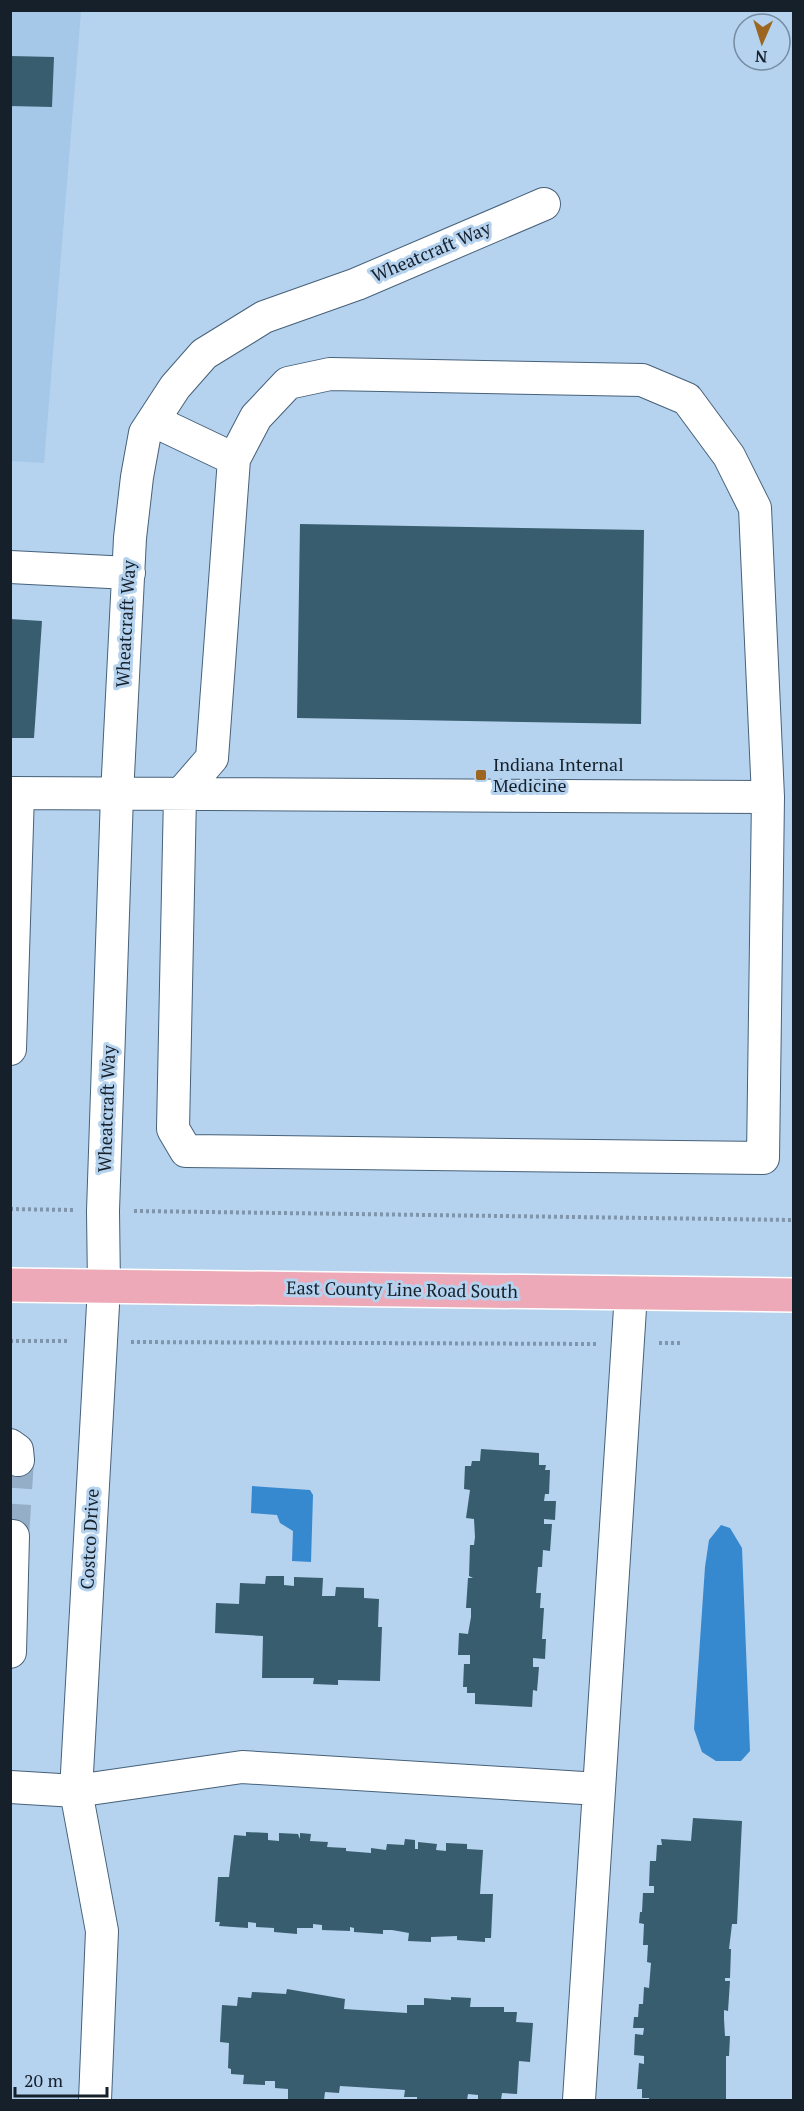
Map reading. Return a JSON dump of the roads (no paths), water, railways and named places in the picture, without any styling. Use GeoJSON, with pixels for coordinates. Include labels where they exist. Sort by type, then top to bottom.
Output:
{"type":"FeatureCollection","features":[{"type":"Feature","properties":{"kind":"main road","name":"East County Line Road South"},"geometry":{"type":"LineString","coordinates":[[10,1285],[794,1295]]}},
{"type":"Feature","properties":{"kind":"lane","name":"Wheatcraft Way"},"geometry":{"type":"LineString","coordinates":[[104,1287],[103,1211],[117,795],[129,573],[137,477],[146,433],[175,387],[204,354],[264,317],[357,284],[544,204]]}},
{"type":"Feature","properties":{"kind":"lane"},"geometry":{"type":"LineString","coordinates":[[330,374],[642,380],[687,399],[729,456],[755,508],[768,798],[763,1158],[186,1151],[173,1129],[180,795],[212,758],[234,459],[256,417],[288,383],[330,374]]}},
{"type":"Feature","properties":{"kind":"lane"},"geometry":{"type":"LineString","coordinates":[[154,421],[234,459]]}},
{"type":"Feature","properties":{"kind":"lane"},"geometry":{"type":"LineString","coordinates":[[10,567],[129,573]]}},
{"type":"Feature","properties":{"kind":"lane"},"geometry":{"type":"LineString","coordinates":[[10,1049],[14,793],[768,798]]}},
{"type":"Feature","properties":{"kind":"lane","name":"Costco Drive"},"geometry":{"type":"LineString","coordinates":[[95,2100],[102,1931],[76,1791],[104,1287]]}},
{"type":"Feature","properties":{"kind":"lane"},"geometry":{"type":"LineString","coordinates":[[579,2100],[631,1293]]}},
{"type":"Feature","properties":{"kind":"lane"},"geometry":{"type":"LineString","coordinates":[[10,1652],[13,1536]]}},
{"type":"Feature","properties":{"kind":"lane"},"geometry":{"type":"LineString","coordinates":[[10,1787],[76,1791],[242,1767],[599,1789]]}},
{"type":"Feature","properties":{"kind":"water"},"geometry":{"type":"Polygon","coordinates":[[[252,1486],[310,1490],[313,1495],[311,1562],[292,1561],[293,1531],[280,1523],[277,1515],[251,1513],[252,1486]]]}},
{"type":"Feature","properties":{"kind":"water"},"geometry":{"type":"Polygon","coordinates":[[[721,1525],[730,1528],[742,1548],[750,1751],[741,1761],[716,1761],[702,1752],[694,1729],[705,1567],[709,1540],[721,1525]]]}},
{"type":"Feature","properties":{"kind":"tunnel"},"geometry":{"type":"LineString","coordinates":[[13,1536],[18,1460]]}},
{"type":"Feature","properties":{"kind":"place","name":"Indiana Internal Medicine"},"geometry":{"type":"Point","coordinates":[481,775]}}]}
